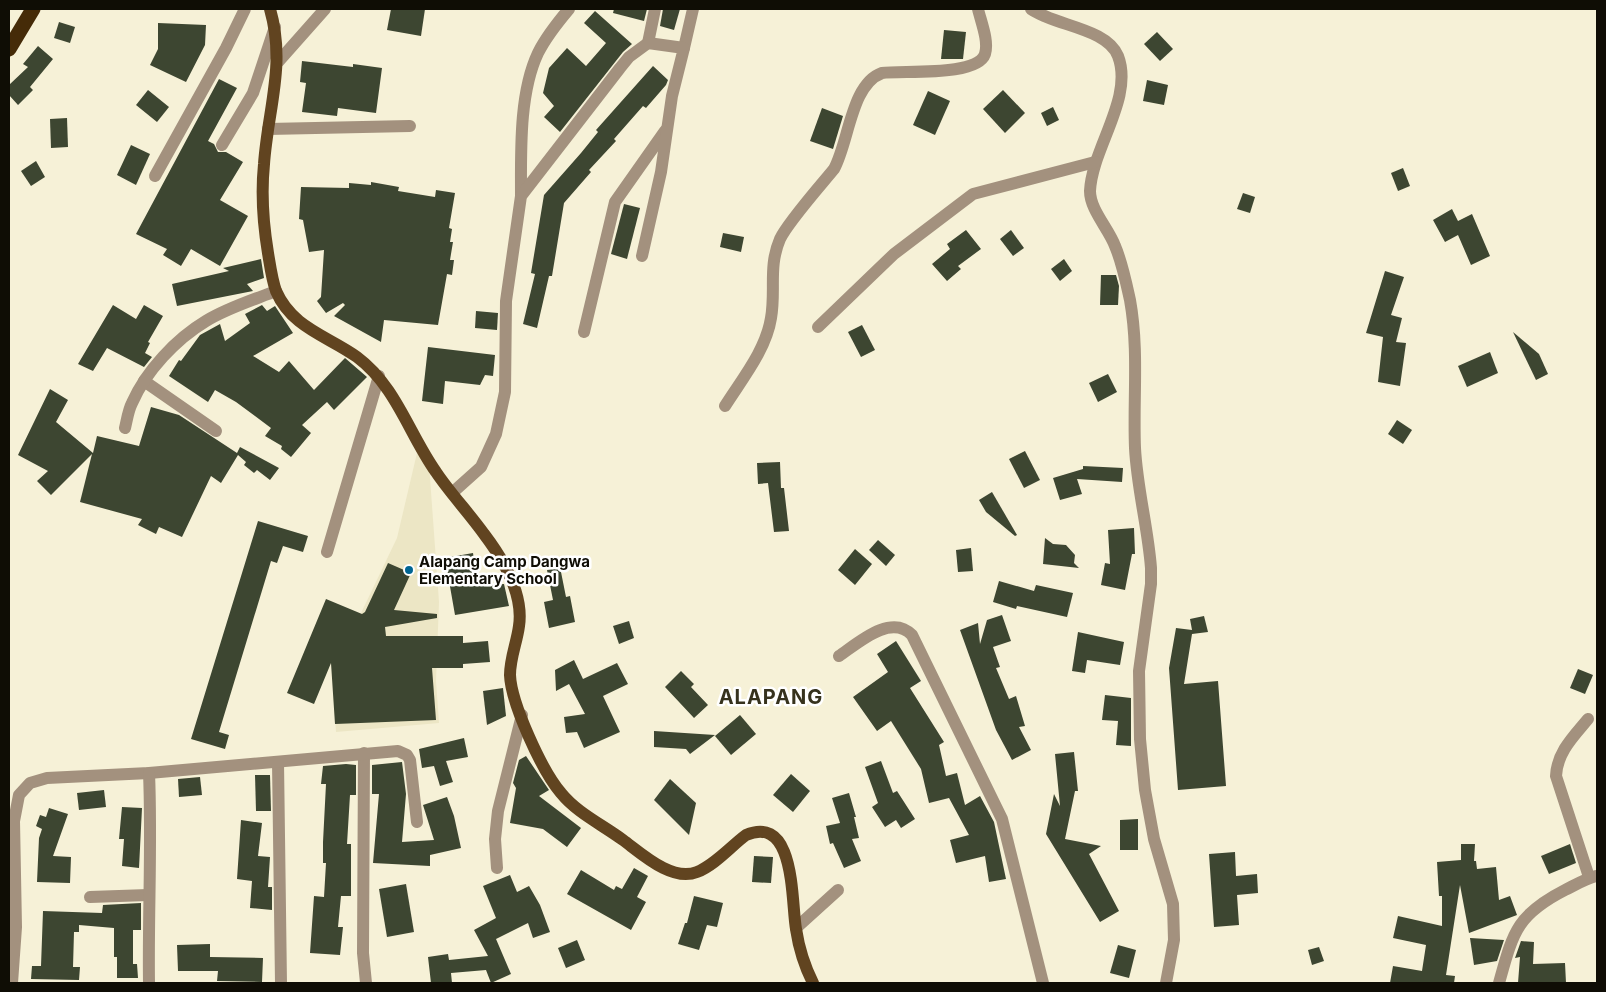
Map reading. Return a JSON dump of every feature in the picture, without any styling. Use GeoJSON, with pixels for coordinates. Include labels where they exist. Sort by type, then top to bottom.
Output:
{"type":"FeatureCollection","features":[{"type":"Feature","properties":{"kind":"highway"},"geometry":{"type":"LineString","coordinates":[[9,49],[33,9]]}},
{"type":"Feature","properties":{"kind":"main road"},"geometry":{"type":"LineString","coordinates":[[270,9],[275,27],[278,62],[263,173],[263,220],[276,291],[286,307],[310,330],[357,357],[379,376],[391,394],[420,448],[452,493],[485,534],[502,561],[514,585],[520,616],[510,674],[514,698],[542,762],[561,793],[575,807],[661,866],[680,874],[696,872],[746,834],[762,831],[777,838],[787,860],[802,959],[813,983]]}},
{"type":"Feature","properties":{"kind":"street"},"geometry":{"type":"LineString","coordinates":[[156,176],[226,48],[245,9]]}},
{"type":"Feature","properties":{"kind":"street"},"geometry":{"type":"LineString","coordinates":[[278,62],[325,9]]}},
{"type":"Feature","properties":{"kind":"street"},"geometry":{"type":"LineString","coordinates":[[452,493],[481,467],[493,443],[502,410],[507,371],[506,301],[521,196],[523,121],[530,76],[539,51],[560,15],[569,9]]}},
{"type":"Feature","properties":{"kind":"street"},"geometry":{"type":"LineString","coordinates":[[521,196],[629,57],[648,43],[655,9]]}},
{"type":"Feature","properties":{"kind":"street"},"geometry":{"type":"LineString","coordinates":[[642,256],[661,172],[667,129],[693,9]]}},
{"type":"Feature","properties":{"kind":"street"},"geometry":{"type":"LineString","coordinates":[[725,406],[750,366],[768,330],[771,316],[772,267],[781,237],[834,169],[840,158],[862,88],[874,75],[882,72],[956,70],[978,63],[985,54],[986,41],[978,9]]}},
{"type":"Feature","properties":{"kind":"street"},"geometry":{"type":"LineString","coordinates":[[1031,9],[1049,20],[1093,33],[1105,40],[1117,55],[1122,82],[1095,162],[1090,195],[1120,258],[1130,301],[1136,350],[1135,446],[1151,568],[1139,671],[1140,739],[1145,790],[1154,839],[1173,904],[1174,940],[1166,983]]}},
{"type":"Feature","properties":{"kind":"street"},"geometry":{"type":"LineString","coordinates":[[222,145],[253,93],[275,27]]}},
{"type":"Feature","properties":{"kind":"street"},"geometry":{"type":"LineString","coordinates":[[648,43],[684,48]]}},
{"type":"Feature","properties":{"kind":"street"},"geometry":{"type":"LineString","coordinates":[[268,129],[410,126]]}},
{"type":"Feature","properties":{"kind":"street"},"geometry":{"type":"LineString","coordinates":[[584,332],[615,202],[667,129]]}},
{"type":"Feature","properties":{"kind":"street"},"geometry":{"type":"LineString","coordinates":[[818,327],[894,254],[973,194],[1095,162]]}},
{"type":"Feature","properties":{"kind":"street"},"geometry":{"type":"LineString","coordinates":[[125,428],[131,405],[144,381],[165,356],[206,321],[276,291]]}},
{"type":"Feature","properties":{"kind":"street"},"geometry":{"type":"LineString","coordinates":[[327,552],[379,376]]}},
{"type":"Feature","properties":{"kind":"street"},"geometry":{"type":"LineString","coordinates":[[144,381],[216,431]]}},
{"type":"Feature","properties":{"kind":"street"},"geometry":{"type":"LineString","coordinates":[[839,656],[886,628],[901,627],[912,634],[1002,819],[1043,983]]}},
{"type":"Feature","properties":{"kind":"street"},"geometry":{"type":"LineString","coordinates":[[497,868],[495,826],[510,756],[522,715]]}},
{"type":"Feature","properties":{"kind":"street"},"geometry":{"type":"LineString","coordinates":[[1499,983],[1512,943],[1526,914],[1535,906],[1593,876],[1556,776],[1558,760],[1564,748],[1588,719]]}},
{"type":"Feature","properties":{"kind":"street"},"geometry":{"type":"LineString","coordinates":[[12,983],[16,927],[14,821],[19,795],[30,783],[47,778],[149,773],[398,751],[407,755],[410,760],[417,822]]}},
{"type":"Feature","properties":{"kind":"street"},"geometry":{"type":"LineString","coordinates":[[364,753],[363,953],[366,983]]}},
{"type":"Feature","properties":{"kind":"street"},"geometry":{"type":"LineString","coordinates":[[278,762],[281,983]]}},
{"type":"Feature","properties":{"kind":"street"},"geometry":{"type":"LineString","coordinates":[[148,983],[148,895],[151,817],[149,773]]}},
{"type":"Feature","properties":{"kind":"street"},"geometry":{"type":"LineString","coordinates":[[796,928],[838,890]]}},
{"type":"Feature","properties":{"kind":"street"},"geometry":{"type":"LineString","coordinates":[[90,897],[148,895]]}},
{"type":"Feature","properties":{"kind":"shaded area","name":"Alapang Camp Dangwa Elementary School"},"geometry":{"type":"Polygon","coordinates":[[[417,453],[429,464],[439,602],[436,681],[439,723],[336,732],[333,687],[339,659],[397,538],[417,453]]]}},
{"type":"Feature","properties":{"kind":"building"},"geometry":{"type":"Polygon","coordinates":[[[391,9],[425,9],[421,36],[387,30],[391,9]]]}},
{"type":"Feature","properties":{"kind":"building"},"geometry":{"type":"Polygon","coordinates":[[[614,9],[647,9],[644,21],[613,13],[614,9]]]}},
{"type":"Feature","properties":{"kind":"building"},"geometry":{"type":"Polygon","coordinates":[[[663,9],[680,9],[674,30],[660,26],[663,9]]]}},
{"type":"Feature","properties":{"kind":"building"},"geometry":{"type":"Polygon","coordinates":[[[595,11],[632,44],[623,52],[560,132],[544,117],[554,106],[543,93],[549,68],[567,48],[586,66],[606,43],[584,23],[595,11]]]}},
{"type":"Feature","properties":{"kind":"building"},"geometry":{"type":"Polygon","coordinates":[[[59,22],[75,27],[70,43],[54,38],[59,22]]]}},
{"type":"Feature","properties":{"kind":"building"},"geometry":{"type":"Polygon","coordinates":[[[158,23],[206,25],[205,45],[186,82],[150,65],[158,49],[158,23]]]}},
{"type":"Feature","properties":{"kind":"building"},"geometry":{"type":"Polygon","coordinates":[[[944,30],[966,32],[963,59],[941,59],[944,30]]]}},
{"type":"Feature","properties":{"kind":"building"},"geometry":{"type":"Polygon","coordinates":[[[1157,32],[1173,49],[1160,61],[1144,44],[1157,32]]]}},
{"type":"Feature","properties":{"kind":"building"},"geometry":{"type":"Polygon","coordinates":[[[38,46],[53,59],[30,87],[33,90],[18,105],[9,95],[9,85],[28,67],[23,64],[38,46]]]}},
{"type":"Feature","properties":{"kind":"building"},"geometry":{"type":"Polygon","coordinates":[[[302,61],[353,67],[353,64],[382,68],[376,113],[338,108],[337,116],[302,112],[306,83],[300,82],[302,61]]]}},
{"type":"Feature","properties":{"kind":"building"},"geometry":{"type":"Polygon","coordinates":[[[653,66],[668,80],[666,85],[646,108],[643,106],[614,139],[616,141],[589,170],[591,172],[564,203],[552,276],[549,276],[537,328],[523,324],[535,274],[531,273],[544,195],[598,132],[596,130],[653,66]]]}},
{"type":"Feature","properties":{"kind":"building"},"geometry":{"type":"Polygon","coordinates":[[[219,79],[237,88],[208,141],[214,144],[218,152],[226,152],[243,162],[220,200],[248,216],[220,266],[191,249],[181,266],[163,255],[167,249],[136,234],[219,79]]]}},
{"type":"Feature","properties":{"kind":"building"},"geometry":{"type":"Polygon","coordinates":[[[1147,80],[1168,85],[1164,105],[1143,101],[1147,80]]]}},
{"type":"Feature","properties":{"kind":"building"},"geometry":{"type":"Polygon","coordinates":[[[148,90],[169,107],[157,122],[136,105],[148,90]]]}},
{"type":"Feature","properties":{"kind":"building"},"geometry":{"type":"Polygon","coordinates":[[[1003,90],[1025,113],[1005,133],[983,109],[1003,90]]]}},
{"type":"Feature","properties":{"kind":"building"},"geometry":{"type":"Polygon","coordinates":[[[928,91],[950,101],[935,135],[913,125],[928,91]]]}},
{"type":"Feature","properties":{"kind":"building"},"geometry":{"type":"Polygon","coordinates":[[[1053,107],[1059,120],[1047,126],[1041,113],[1053,107]]]}},
{"type":"Feature","properties":{"kind":"building"},"geometry":{"type":"Polygon","coordinates":[[[822,108],[843,116],[833,149],[810,141],[822,108]]]}},
{"type":"Feature","properties":{"kind":"building"},"geometry":{"type":"Polygon","coordinates":[[[67,118],[68,147],[51,148],[50,119],[67,118]]]}},
{"type":"Feature","properties":{"kind":"building"},"geometry":{"type":"Polygon","coordinates":[[[131,145],[150,154],[136,185],[117,175],[131,145]]]}},
{"type":"Feature","properties":{"kind":"building"},"geometry":{"type":"Polygon","coordinates":[[[36,161],[45,177],[31,186],[21,171],[36,161]]]}},
{"type":"Feature","properties":{"kind":"building"},"geometry":{"type":"Polygon","coordinates":[[[1403,168],[1410,186],[1398,191],[1391,173],[1403,168]]]}},
{"type":"Feature","properties":{"kind":"building"},"geometry":{"type":"Polygon","coordinates":[[[371,182],[399,187],[398,191],[435,197],[436,190],[455,193],[449,228],[452,229],[450,242],[453,242],[450,260],[454,260],[452,275],[447,274],[438,325],[384,320],[381,342],[334,316],[345,305],[343,303],[326,313],[317,301],[321,297],[324,250],[309,252],[303,220],[299,219],[301,187],[349,188],[349,183],[371,185],[371,182]]]}},
{"type":"Feature","properties":{"kind":"building"},"geometry":{"type":"Polygon","coordinates":[[[1243,193],[1255,197],[1250,213],[1237,209],[1243,193]]]}},
{"type":"Feature","properties":{"kind":"building"},"geometry":{"type":"Polygon","coordinates":[[[624,204],[640,208],[627,259],[611,254],[624,204]]]}},
{"type":"Feature","properties":{"kind":"building"},"geometry":{"type":"Polygon","coordinates":[[[1452,209],[1458,221],[1472,214],[1490,256],[1471,265],[1458,235],[1445,242],[1433,220],[1452,209]]]}},
{"type":"Feature","properties":{"kind":"building"},"geometry":{"type":"Polygon","coordinates":[[[966,230],[981,249],[958,266],[961,269],[947,281],[932,264],[950,249],[947,244],[966,230]]]}},
{"type":"Feature","properties":{"kind":"building"},"geometry":{"type":"Polygon","coordinates":[[[1011,230],[1024,248],[1013,256],[1000,239],[1011,230]]]}},
{"type":"Feature","properties":{"kind":"building"},"geometry":{"type":"Polygon","coordinates":[[[723,233],[744,237],[741,252],[720,247],[723,233]]]}},
{"type":"Feature","properties":{"kind":"building"},"geometry":{"type":"Polygon","coordinates":[[[261,259],[264,278],[247,284],[253,291],[177,306],[172,284],[229,271],[223,268],[261,259]]]}},
{"type":"Feature","properties":{"kind":"building"},"geometry":{"type":"Polygon","coordinates":[[[1064,259],[1072,271],[1060,281],[1051,269],[1064,259]]]}},
{"type":"Feature","properties":{"kind":"building"},"geometry":{"type":"Polygon","coordinates":[[[1385,271],[1404,277],[1391,315],[1402,318],[1396,342],[1406,343],[1400,386],[1378,382],[1383,337],[1366,333],[1385,271]]]}},
{"type":"Feature","properties":{"kind":"building"},"geometry":{"type":"Polygon","coordinates":[[[1101,275],[1116,275],[1119,286],[1118,305],[1100,305],[1101,275]]]}},
{"type":"Feature","properties":{"kind":"building"},"geometry":{"type":"Polygon","coordinates":[[[113,305],[136,319],[144,305],[163,316],[148,342],[150,343],[145,353],[152,357],[144,367],[107,348],[93,371],[78,364],[113,305]]]}},
{"type":"Feature","properties":{"kind":"building"},"geometry":{"type":"Polygon","coordinates":[[[262,305],[267,311],[275,306],[293,333],[253,356],[279,372],[289,361],[314,390],[345,358],[367,377],[334,410],[327,402],[302,425],[311,433],[291,457],[281,449],[282,446],[265,436],[271,428],[236,402],[215,390],[208,402],[169,376],[179,360],[181,361],[200,335],[220,324],[225,341],[250,323],[245,314],[262,305]]]}},
{"type":"Feature","properties":{"kind":"building"},"geometry":{"type":"Polygon","coordinates":[[[476,311],[498,313],[497,330],[475,328],[476,311]]]}},
{"type":"Feature","properties":{"kind":"building"},"geometry":{"type":"Polygon","coordinates":[[[862,325],[875,350],[861,357],[848,332],[862,325]]]}},
{"type":"Feature","properties":{"kind":"building"},"geometry":{"type":"Polygon","coordinates":[[[1513,332],[1539,354],[1548,374],[1536,380],[1513,332]]]}},
{"type":"Feature","properties":{"kind":"building"},"geometry":{"type":"Polygon","coordinates":[[[428,347],[495,355],[493,376],[485,375],[480,385],[445,381],[443,404],[422,401],[428,347]]]}},
{"type":"Feature","properties":{"kind":"building"},"geometry":{"type":"Polygon","coordinates":[[[1490,352],[1498,373],[1467,387],[1458,366],[1490,352]]]}},
{"type":"Feature","properties":{"kind":"building"},"geometry":{"type":"Polygon","coordinates":[[[1108,374],[1117,392],[1098,402],[1089,383],[1108,374]]]}},
{"type":"Feature","properties":{"kind":"building"},"geometry":{"type":"Polygon","coordinates":[[[50,389],[68,400],[56,422],[93,453],[97,436],[139,446],[151,407],[179,415],[237,453],[240,447],[279,468],[270,480],[257,470],[254,473],[244,465],[246,462],[238,455],[221,483],[211,476],[182,537],[159,527],[156,534],[138,525],[142,519],[80,502],[92,454],[51,495],[37,481],[48,471],[18,455],[50,389]]]}},
{"type":"Feature","properties":{"kind":"building"},"geometry":{"type":"Polygon","coordinates":[[[1397,420],[1412,430],[1403,444],[1388,434],[1397,420]]]}},
{"type":"Feature","properties":{"kind":"building"},"geometry":{"type":"Polygon","coordinates":[[[1025,451],[1040,480],[1024,488],[1009,459],[1025,451]]]}},
{"type":"Feature","properties":{"kind":"building"},"geometry":{"type":"Polygon","coordinates":[[[780,462],[781,488],[784,488],[789,531],[774,532],[768,483],[758,484],[757,463],[780,462]]]}},
{"type":"Feature","properties":{"kind":"building"},"geometry":{"type":"Polygon","coordinates":[[[1083,466],[1123,468],[1122,482],[1077,479],[1082,494],[1060,500],[1053,478],[1083,469],[1083,466]]]}},
{"type":"Feature","properties":{"kind":"building"},"geometry":{"type":"Polygon","coordinates":[[[992,492],[1017,535],[1015,536],[986,512],[979,500],[992,492]]]}},
{"type":"Feature","properties":{"kind":"building"},"geometry":{"type":"Polygon","coordinates":[[[258,521],[308,536],[303,552],[283,546],[277,563],[271,561],[219,732],[229,735],[225,749],[191,739],[258,521]]]}},
{"type":"Feature","properties":{"kind":"building"},"geometry":{"type":"Polygon","coordinates":[[[1134,528],[1135,554],[1132,554],[1125,590],[1101,585],[1105,563],[1110,564],[1108,530],[1134,528]]]}},
{"type":"Feature","properties":{"kind":"building"},"geometry":{"type":"Polygon","coordinates":[[[1045,538],[1053,544],[1066,545],[1075,555],[1074,563],[1079,568],[1043,564],[1045,538]]]}},
{"type":"Feature","properties":{"kind":"building"},"geometry":{"type":"Polygon","coordinates":[[[878,540],[895,555],[886,566],[869,550],[878,540]]]}},
{"type":"Feature","properties":{"kind":"building"},"geometry":{"type":"Polygon","coordinates":[[[971,548],[973,571],[958,572],[956,550],[971,548]]]}},
{"type":"Feature","properties":{"kind":"building"},"geometry":{"type":"Polygon","coordinates":[[[855,549],[872,564],[855,585],[838,570],[855,549]]]}},
{"type":"Feature","properties":{"kind":"building"},"geometry":{"type":"Polygon","coordinates":[[[473,553],[478,586],[504,584],[509,606],[455,615],[445,558],[473,553]]]}},
{"type":"Feature","properties":{"kind":"building","name":"Alapang Camp Dangwa Elementary School"},"geometry":{"type":"Polygon","coordinates":[[[388,563],[411,573],[394,610],[437,614],[437,618],[385,627],[386,636],[463,636],[463,643],[488,641],[490,662],[463,664],[463,668],[432,668],[436,720],[335,724],[331,663],[314,704],[287,693],[326,599],[362,614],[365,612],[388,563]]]}},
{"type":"Feature","properties":{"kind":"building"},"geometry":{"type":"Polygon","coordinates":[[[560,567],[566,597],[570,596],[575,622],[549,628],[544,602],[553,600],[547,570],[560,567]]]}},
{"type":"Feature","properties":{"kind":"building"},"geometry":{"type":"Polygon","coordinates":[[[999,581],[1034,591],[1036,585],[1073,593],[1067,617],[1017,606],[1016,609],[993,602],[999,581]]]}},
{"type":"Feature","properties":{"kind":"building"},"geometry":{"type":"Polygon","coordinates":[[[1002,615],[1011,641],[993,647],[1000,667],[996,668],[1009,699],[1016,696],[1025,726],[1019,727],[1031,750],[1012,760],[996,730],[960,630],[978,623],[980,644],[987,620],[1002,615]]]}},
{"type":"Feature","properties":{"kind":"building"},"geometry":{"type":"Polygon","coordinates":[[[1204,616],[1208,632],[1192,634],[1184,684],[1218,681],[1226,786],[1178,790],[1169,668],[1176,628],[1192,630],[1190,619],[1204,616]]]}},
{"type":"Feature","properties":{"kind":"building"},"geometry":{"type":"Polygon","coordinates":[[[629,621],[634,638],[619,644],[613,626],[629,621]]]}},
{"type":"Feature","properties":{"kind":"building"},"geometry":{"type":"Polygon","coordinates":[[[1078,632],[1124,642],[1120,665],[1087,660],[1085,673],[1072,671],[1078,632]]]}},
{"type":"Feature","properties":{"kind":"building"},"geometry":{"type":"Polygon","coordinates":[[[896,641],[921,681],[910,688],[944,742],[939,745],[946,776],[957,773],[965,805],[980,796],[994,822],[1006,879],[989,882],[985,856],[956,863],[950,840],[969,835],[949,798],[929,803],[921,769],[891,721],[877,731],[853,697],[888,672],[877,654],[896,641]]]}},
{"type":"Feature","properties":{"kind":"building"},"geometry":{"type":"Polygon","coordinates":[[[574,660],[583,679],[617,663],[628,684],[603,696],[620,732],[584,748],[577,732],[566,733],[564,717],[585,714],[569,684],[556,691],[555,670],[574,660]]]}},
{"type":"Feature","properties":{"kind":"building"},"geometry":{"type":"Polygon","coordinates":[[[1578,669],[1593,675],[1585,694],[1570,688],[1578,669]]]}},
{"type":"Feature","properties":{"kind":"building"},"geometry":{"type":"Polygon","coordinates":[[[681,671],[694,684],[691,687],[708,705],[694,718],[665,687],[681,671]]]}},
{"type":"Feature","properties":{"kind":"building"},"geometry":{"type":"Polygon","coordinates":[[[503,688],[506,716],[487,725],[483,691],[503,688]]]}},
{"type":"Feature","properties":{"kind":"building"},"geometry":{"type":"Polygon","coordinates":[[[1105,695],[1131,698],[1131,746],[1116,745],[1118,721],[1102,720],[1105,695]]]}},
{"type":"Feature","properties":{"kind":"building"},"geometry":{"type":"Polygon","coordinates":[[[740,715],[756,734],[731,755],[715,736],[740,715]]]}},
{"type":"Feature","properties":{"kind":"building"},"geometry":{"type":"Polygon","coordinates":[[[654,731],[715,735],[690,754],[686,749],[654,747],[654,731]]]}},
{"type":"Feature","properties":{"kind":"building"},"geometry":{"type":"Polygon","coordinates":[[[464,738],[468,757],[446,761],[453,782],[440,786],[434,766],[422,768],[419,749],[464,738]]]}},
{"type":"Feature","properties":{"kind":"building"},"geometry":{"type":"Polygon","coordinates":[[[1074,752],[1078,791],[1075,791],[1065,839],[1101,846],[1089,854],[1119,911],[1100,922],[1046,834],[1054,794],[1060,806],[1055,754],[1074,752]]]}},
{"type":"Feature","properties":{"kind":"building"},"geometry":{"type":"Polygon","coordinates":[[[526,756],[549,790],[539,796],[581,828],[567,847],[543,829],[510,823],[516,788],[513,783],[519,760],[526,756]]]}},
{"type":"Feature","properties":{"kind":"building"},"geometry":{"type":"Polygon","coordinates":[[[881,761],[893,793],[897,791],[915,819],[901,828],[896,820],[885,827],[872,807],[878,803],[865,767],[881,761]]]}},
{"type":"Feature","properties":{"kind":"building"},"geometry":{"type":"Polygon","coordinates":[[[402,762],[406,794],[402,842],[434,840],[423,805],[447,797],[454,816],[461,848],[430,855],[430,866],[373,863],[379,794],[372,794],[372,765],[402,762]]]}},
{"type":"Feature","properties":{"kind":"building"},"geometry":{"type":"Polygon","coordinates":[[[356,765],[356,795],[350,795],[347,844],[351,844],[351,896],[341,896],[338,927],[343,927],[340,955],[310,953],[314,896],[324,897],[326,863],[323,863],[323,842],[326,784],[321,784],[323,766],[356,765]]]}},
{"type":"Feature","properties":{"kind":"building"},"geometry":{"type":"Polygon","coordinates":[[[791,774],[810,791],[793,812],[773,795],[791,774]]]}},
{"type":"Feature","properties":{"kind":"building"},"geometry":{"type":"Polygon","coordinates":[[[255,775],[270,775],[271,811],[256,811],[255,775]]]}},
{"type":"Feature","properties":{"kind":"building"},"geometry":{"type":"Polygon","coordinates":[[[200,777],[202,795],[179,797],[178,779],[200,777]]]}},
{"type":"Feature","properties":{"kind":"building"},"geometry":{"type":"Polygon","coordinates":[[[670,779],[696,803],[689,835],[654,800],[670,779]]]}},
{"type":"Feature","properties":{"kind":"building"},"geometry":{"type":"Polygon","coordinates":[[[104,790],[106,807],[79,810],[77,793],[104,790]]]}},
{"type":"Feature","properties":{"kind":"building"},"geometry":{"type":"Polygon","coordinates":[[[849,793],[856,817],[854,817],[859,838],[852,839],[861,861],[844,868],[833,843],[830,844],[826,826],[840,823],[832,798],[849,793]]]}},
{"type":"Feature","properties":{"kind":"building"},"geometry":{"type":"Polygon","coordinates":[[[122,807],[142,808],[139,868],[122,866],[124,839],[119,839],[122,807]]]}},
{"type":"Feature","properties":{"kind":"building"},"geometry":{"type":"Polygon","coordinates":[[[49,808],[68,814],[53,856],[71,857],[70,883],[37,882],[39,838],[42,829],[36,826],[40,815],[46,817],[49,808]]]}},
{"type":"Feature","properties":{"kind":"building"},"geometry":{"type":"Polygon","coordinates":[[[1138,819],[1138,850],[1120,850],[1120,820],[1138,819]]]}},
{"type":"Feature","properties":{"kind":"building"},"geometry":{"type":"Polygon","coordinates":[[[241,820],[262,823],[258,856],[270,857],[268,887],[272,887],[272,910],[250,908],[252,881],[237,879],[241,820]]]}},
{"type":"Feature","properties":{"kind":"building"},"geometry":{"type":"Polygon","coordinates":[[[1461,844],[1475,844],[1474,861],[1476,861],[1477,869],[1496,867],[1499,900],[1510,896],[1517,915],[1469,933],[1460,885],[1446,975],[1455,976],[1454,983],[1390,983],[1393,966],[1422,971],[1426,945],[1393,938],[1398,916],[1442,926],[1442,896],[1439,896],[1437,862],[1461,860],[1461,844]]]}},
{"type":"Feature","properties":{"kind":"building"},"geometry":{"type":"Polygon","coordinates":[[[1570,844],[1576,863],[1549,874],[1541,856],[1570,844]]]}},
{"type":"Feature","properties":{"kind":"building"},"geometry":{"type":"Polygon","coordinates":[[[1235,852],[1236,876],[1257,874],[1258,893],[1237,895],[1239,925],[1214,927],[1209,854],[1235,852]]]}},
{"type":"Feature","properties":{"kind":"building"},"geometry":{"type":"Polygon","coordinates":[[[754,856],[773,857],[771,883],[752,882],[754,856]]]}},
{"type":"Feature","properties":{"kind":"building"},"geometry":{"type":"Polygon","coordinates":[[[634,868],[648,876],[637,897],[646,902],[631,930],[567,894],[581,870],[614,890],[616,886],[622,889],[634,868]]]}},
{"type":"Feature","properties":{"kind":"building"},"geometry":{"type":"Polygon","coordinates":[[[510,875],[517,892],[529,886],[540,905],[550,932],[533,938],[528,923],[496,939],[511,974],[491,983],[486,970],[451,973],[452,983],[431,983],[428,957],[448,954],[449,960],[488,956],[474,930],[496,918],[483,886],[510,875]]]}},
{"type":"Feature","properties":{"kind":"building"},"geometry":{"type":"Polygon","coordinates":[[[406,884],[414,932],[387,937],[379,889],[406,884]]]}},
{"type":"Feature","properties":{"kind":"building"},"geometry":{"type":"Polygon","coordinates":[[[694,896],[723,903],[717,927],[707,925],[699,950],[678,944],[685,923],[687,923],[694,896]]]}},
{"type":"Feature","properties":{"kind":"building"},"geometry":{"type":"Polygon","coordinates":[[[141,903],[141,930],[133,930],[133,964],[137,964],[138,978],[117,978],[117,957],[114,957],[114,928],[79,925],[79,932],[74,932],[73,967],[80,967],[79,980],[31,979],[32,966],[41,966],[43,911],[102,913],[103,905],[141,903]]]}},
{"type":"Feature","properties":{"kind":"building"},"geometry":{"type":"Polygon","coordinates":[[[1470,938],[1504,940],[1497,961],[1474,965],[1470,938]]]}},
{"type":"Feature","properties":{"kind":"building"},"geometry":{"type":"Polygon","coordinates":[[[577,940],[585,960],[566,968],[558,948],[577,940]]]}},
{"type":"Feature","properties":{"kind":"building"},"geometry":{"type":"Polygon","coordinates":[[[1521,941],[1534,942],[1533,964],[1565,963],[1566,983],[1518,983],[1520,957],[1515,958],[1521,941]]]}},
{"type":"Feature","properties":{"kind":"building"},"geometry":{"type":"Polygon","coordinates":[[[210,944],[210,957],[263,958],[262,982],[217,981],[218,971],[178,971],[177,945],[210,944]]]}},
{"type":"Feature","properties":{"kind":"building"},"geometry":{"type":"Polygon","coordinates":[[[1118,945],[1136,950],[1129,978],[1110,973],[1118,945]]]}},
{"type":"Feature","properties":{"kind":"building"},"geometry":{"type":"Polygon","coordinates":[[[1319,947],[1324,961],[1312,965],[1308,950],[1319,947]]]}},
{"type":"Feature","properties":{"kind":"place","name":"Alapang Camp Dangwa Elementary School"},"geometry":{"type":"Point","coordinates":[409,570]}},
{"type":"Feature","properties":{"kind":"district","name":"ALAPANG"},"geometry":{"type":"Point","coordinates":[771,697]}}]}
